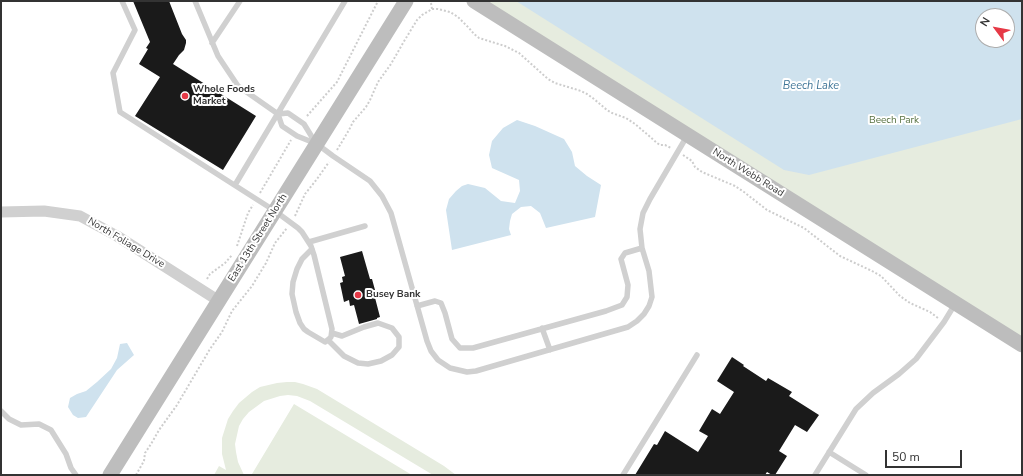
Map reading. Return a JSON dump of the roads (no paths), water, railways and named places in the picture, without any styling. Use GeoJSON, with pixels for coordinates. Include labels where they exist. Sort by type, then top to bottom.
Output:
{"type":"FeatureCollection","features":[{"type":"Feature","properties":{"kind":"main road","name":"East 13th Street North"},"geometry":{"type":"LineString","coordinates":[[113,474],[406,1]]}},
{"type":"Feature","properties":{"kind":"main road","name":"North Webb Road"},"geometry":{"type":"LineString","coordinates":[[474,1],[1022,345]]}},
{"type":"Feature","properties":{"kind":"street","name":"North Foliage Drive"},"geometry":{"type":"LineString","coordinates":[[1,212],[44,211],[80,216],[118,236],[219,301]]}},
{"type":"Feature","properties":{"kind":"lane"},"geometry":{"type":"LineString","coordinates":[[122,1],[135,30],[113,73],[120,112],[275,211],[298,228],[309,242],[312,249],[331,324],[331,337],[325,342],[312,335],[304,328],[298,317],[293,302],[293,282],[297,269],[302,259],[312,249]]}},
{"type":"Feature","properties":{"kind":"lane"},"geometry":{"type":"LineString","coordinates":[[212,43],[240,1]]}},
{"type":"Feature","properties":{"kind":"lane"},"geometry":{"type":"LineString","coordinates":[[235,185],[345,1]]}},
{"type":"Feature","properties":{"kind":"lane"},"geometry":{"type":"LineString","coordinates":[[197,2],[218,56],[238,86],[278,114],[282,126],[297,136],[317,144],[370,181],[382,196],[391,213],[427,341],[431,351],[438,360],[450,368],[467,372],[476,371],[628,327],[637,321],[644,314],[652,297],[649,272],[642,248],[640,229],[643,213],[688,136]]}},
{"type":"Feature","properties":{"kind":"lane"},"geometry":{"type":"LineString","coordinates":[[278,114],[288,112],[304,124],[317,144]]}},
{"type":"Feature","properties":{"kind":"lane"},"geometry":{"type":"LineString","coordinates":[[309,242],[365,226]]}},
{"type":"Feature","properties":{"kind":"lane"},"geometry":{"type":"LineString","coordinates":[[417,306],[435,301],[441,303],[452,340],[460,348],[473,348],[606,311],[622,305],[628,297],[628,285],[621,260],[624,254],[642,248]]}},
{"type":"Feature","properties":{"kind":"lane"},"geometry":{"type":"LineString","coordinates":[[815,475],[856,409],[873,393],[899,374],[916,359],[944,322],[956,303]]}},
{"type":"Feature","properties":{"kind":"lane"},"geometry":{"type":"LineString","coordinates":[[328,340],[344,356],[358,362],[368,364],[387,358],[399,347],[398,337],[392,328],[378,323],[364,326],[342,336],[332,333]]}},
{"type":"Feature","properties":{"kind":"lane"},"geometry":{"type":"LineString","coordinates":[[542,328],[550,350]]}},
{"type":"Feature","properties":{"kind":"lane"},"geometry":{"type":"LineString","coordinates":[[623,475],[697,356]]}},
{"type":"Feature","properties":{"kind":"lane"},"geometry":{"type":"LineString","coordinates":[[1,411],[9,419],[21,426],[39,424],[51,430],[66,454],[71,468],[76,475]]}},
{"type":"Feature","properties":{"kind":"lane"},"geometry":{"type":"LineString","coordinates":[[829,452],[866,475]]}},
{"type":"Feature","properties":{"kind":"water","name":"Beech Lake"},"geometry":{"type":"Polygon","coordinates":[[[516,1],[1022,1],[1022,119],[809,175],[784,170],[516,1]]]}},
{"type":"Feature","properties":{"kind":"water"},"geometry":{"type":"Polygon","coordinates":[[[517,120],[564,139],[572,152],[575,166],[601,185],[595,217],[546,228],[540,213],[531,206],[521,207],[512,214],[509,229],[511,235],[452,250],[446,210],[449,199],[462,186],[468,184],[485,188],[501,201],[515,203],[520,191],[519,180],[492,168],[489,155],[492,141],[503,128],[517,120]]]}},
{"type":"Feature","properties":{"kind":"water"},"geometry":{"type":"Polygon","coordinates":[[[127,343],[134,355],[117,370],[86,417],[78,418],[73,415],[68,407],[70,398],[86,391],[111,369],[117,358],[120,344],[127,343]]]}},
{"type":"Feature","properties":{"kind":"place","name":"Whole Foods Market"},"geometry":{"type":"Point","coordinates":[185,96]}},
{"type":"Feature","properties":{"kind":"place","name":"Busey Bank"},"geometry":{"type":"Point","coordinates":[358,295]}},
{"type":"Feature","properties":{"kind":"park label","name":"Beech Park"},"geometry":{"type":"Point","coordinates":[894,121]}}]}
